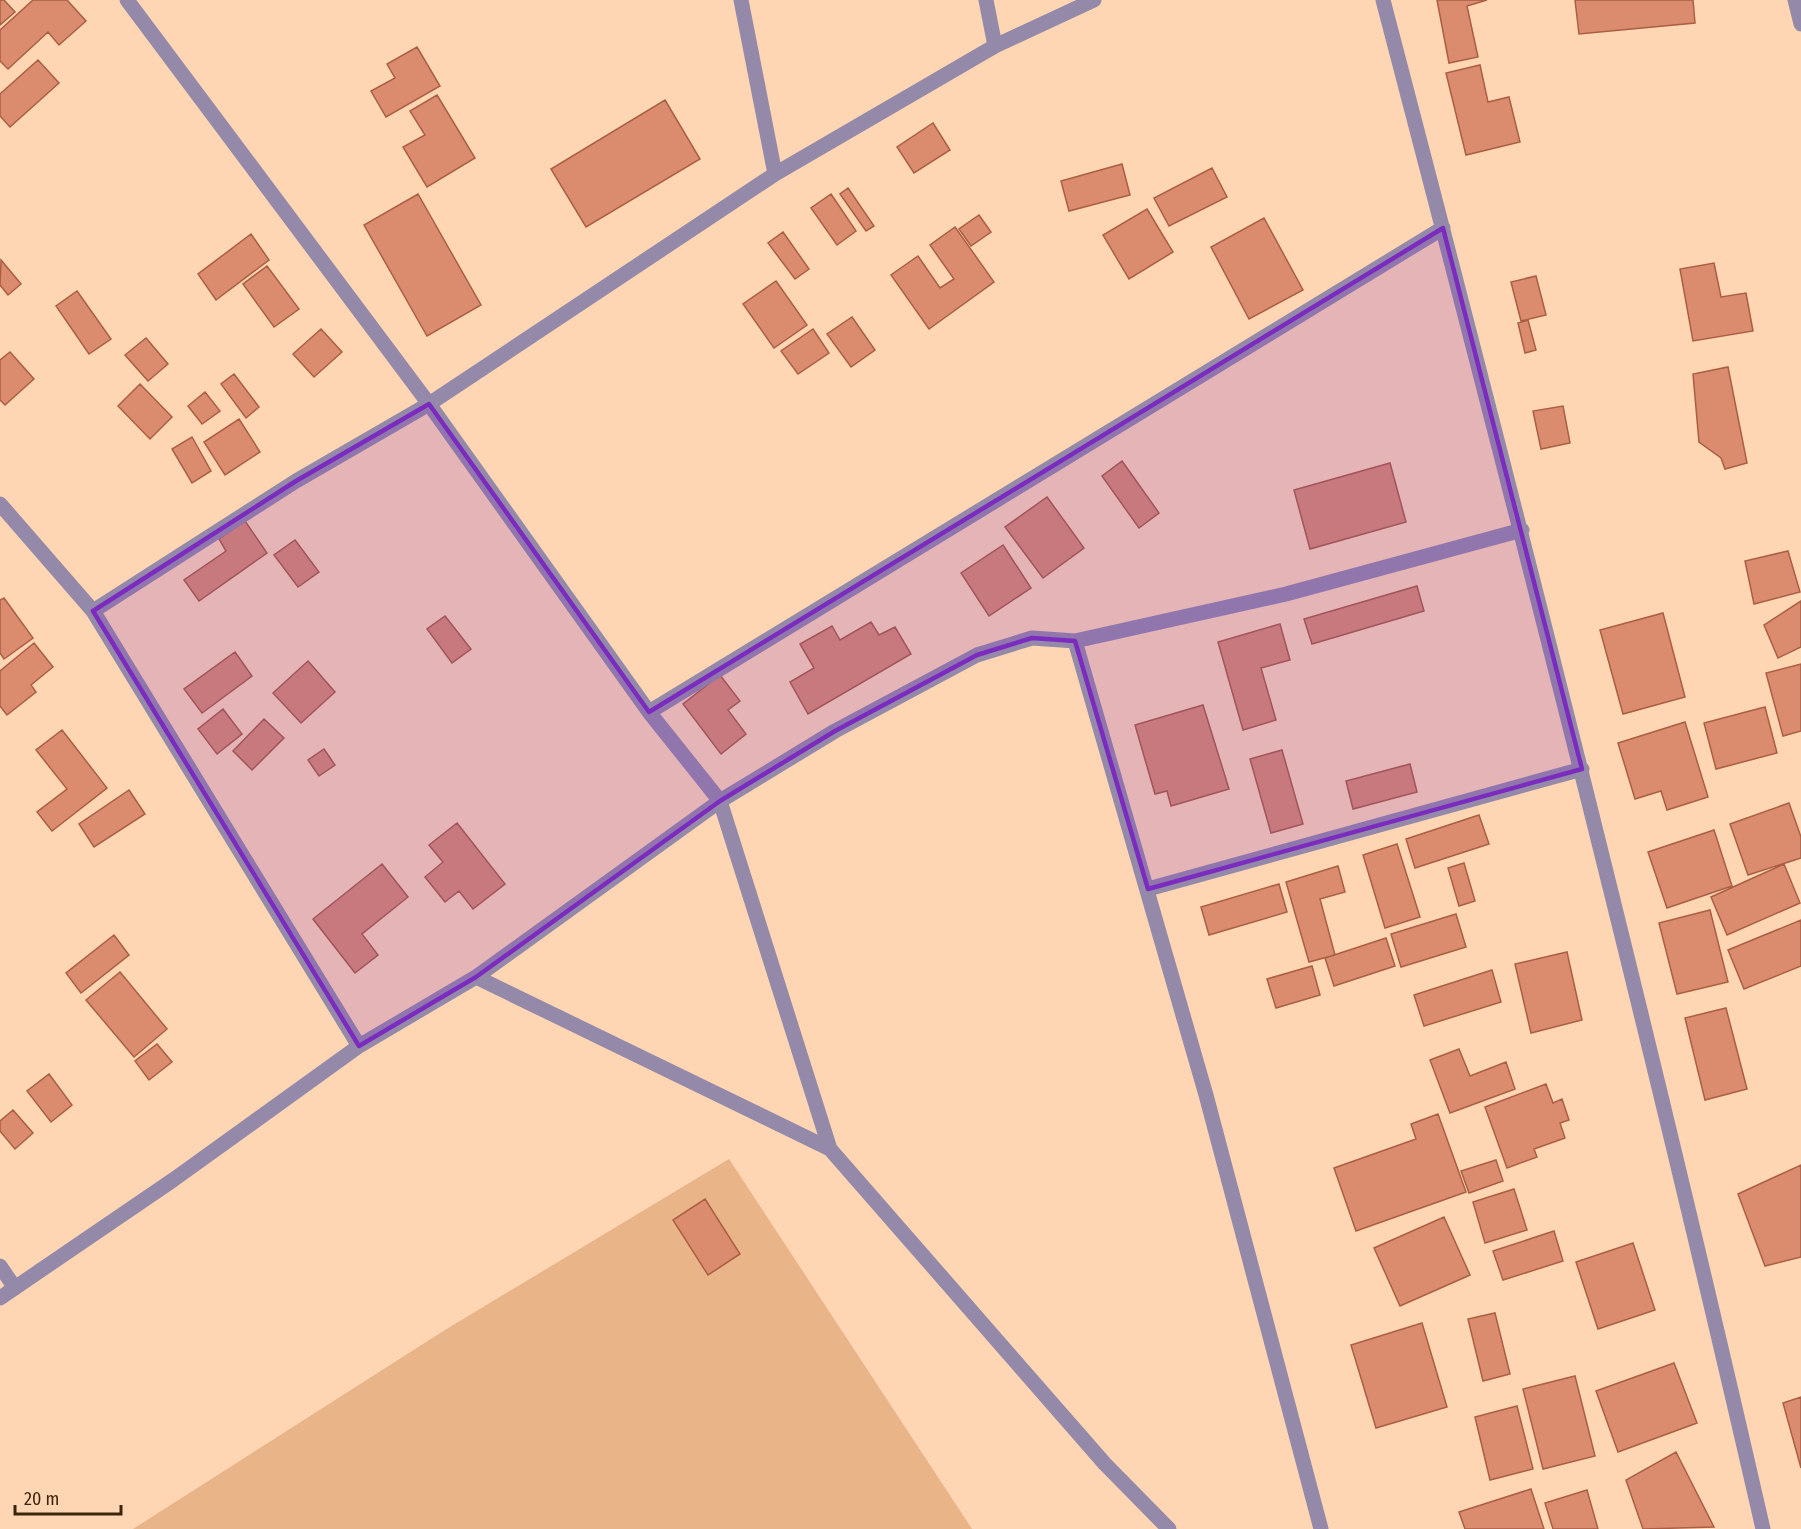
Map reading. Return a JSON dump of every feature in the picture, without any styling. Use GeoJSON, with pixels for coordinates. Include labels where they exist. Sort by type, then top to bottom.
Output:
{"type":"FeatureCollection","features":[{"type":"Feature","properties":{"kind":"street"},"geometry":{"type":"LineString","coordinates":[[127,0],[429,404],[649,712],[720,801],[830,1149]]}},
{"type":"Feature","properties":{"kind":"street"},"geometry":{"type":"LineString","coordinates":[[741,0],[775,174]]}},
{"type":"Feature","properties":{"kind":"street"},"geometry":{"type":"LineString","coordinates":[[986,0],[995,46]]}},
{"type":"Feature","properties":{"kind":"street"},"geometry":{"type":"LineString","coordinates":[[93,611],[296,481],[429,404],[775,174],[995,46],[1094,0]]}},
{"type":"Feature","properties":{"kind":"street"},"geometry":{"type":"LineString","coordinates":[[1383,0],[1582,769],[1684,1185],[1763,1529]]}},
{"type":"Feature","properties":{"kind":"street"},"geometry":{"type":"LineString","coordinates":[[1795,0],[1801,24]]}},
{"type":"Feature","properties":{"kind":"street"},"geometry":{"type":"LineString","coordinates":[[649,712],[1443,228]]}},
{"type":"Feature","properties":{"kind":"street"},"geometry":{"type":"LineString","coordinates":[[0,504],[93,611],[359,1046]]}},
{"type":"Feature","properties":{"kind":"street"},"geometry":{"type":"LineString","coordinates":[[0,1298],[359,1046],[476,977],[720,801],[835,731],[977,655],[1032,638],[1075,641],[1286,594],[1522,530]]}},
{"type":"Feature","properties":{"kind":"street"},"geometry":{"type":"LineString","coordinates":[[1075,641],[1148,889],[1321,1529]]}},
{"type":"Feature","properties":{"kind":"street"},"geometry":{"type":"LineString","coordinates":[[1148,889],[1582,769]]}},
{"type":"Feature","properties":{"kind":"street"},"geometry":{"type":"LineString","coordinates":[[476,977],[830,1149],[1105,1464],[1169,1529]]}},
{"type":"Feature","properties":{"kind":"street"},"geometry":{"type":"LineString","coordinates":[[0,1266],[15,1288]]}},
{"type":"Feature","properties":{"kind":"highlighted area"},"geometry":{"type":"Polygon","coordinates":[[[1443,228],[1582,769],[1148,889],[1075,641],[1032,638],[977,655],[835,731],[720,801],[476,977],[359,1046],[93,611],[296,481],[429,404],[649,712],[1443,228]]]}},
{"type":"Feature","properties":{"kind":"shaded area"},"geometry":{"type":"Polygon","coordinates":[[[729,1159],[972,1529],[133,1529],[445,1330],[729,1159]]]}},
{"type":"Feature","properties":{"kind":"building"},"geometry":{"type":"Polygon","coordinates":[[[0,0],[4,0],[15,12],[0,25],[0,0]]]}},
{"type":"Feature","properties":{"kind":"building"},"geometry":{"type":"Polygon","coordinates":[[[33,0],[67,0],[86,21],[59,45],[48,32],[8,69],[0,61],[0,30],[33,0]]]}},
{"type":"Feature","properties":{"kind":"building"},"geometry":{"type":"Polygon","coordinates":[[[1437,0],[1487,0],[1467,6],[1478,57],[1449,63],[1437,0]]]}},
{"type":"Feature","properties":{"kind":"building"},"geometry":{"type":"Polygon","coordinates":[[[1575,0],[1693,0],[1695,23],[1579,34],[1575,0]]]}},
{"type":"Feature","properties":{"kind":"building"},"geometry":{"type":"Polygon","coordinates":[[[417,47],[440,86],[386,117],[371,91],[395,78],[387,64],[417,47]]]}},
{"type":"Feature","properties":{"kind":"building"},"geometry":{"type":"Polygon","coordinates":[[[38,60],[59,83],[10,127],[0,116],[0,94],[38,60]]]}},
{"type":"Feature","properties":{"kind":"building"},"geometry":{"type":"Polygon","coordinates":[[[1480,65],[1488,102],[1509,97],[1520,142],[1466,155],[1446,73],[1480,65]]]}},
{"type":"Feature","properties":{"kind":"building"},"geometry":{"type":"Polygon","coordinates":[[[437,95],[475,158],[427,187],[403,147],[425,135],[410,111],[437,95]]]}},
{"type":"Feature","properties":{"kind":"building"},"geometry":{"type":"Polygon","coordinates":[[[665,100],[700,159],[586,227],[551,169],[665,100]]]}},
{"type":"Feature","properties":{"kind":"building"},"geometry":{"type":"Polygon","coordinates":[[[933,123],[950,150],[914,173],[897,147],[933,123]]]}},
{"type":"Feature","properties":{"kind":"building"},"geometry":{"type":"Polygon","coordinates":[[[1122,164],[1130,195],[1069,211],[1061,181],[1122,164]]]}},
{"type":"Feature","properties":{"kind":"building"},"geometry":{"type":"Polygon","coordinates":[[[1212,168],[1227,197],[1169,226],[1154,198],[1212,168]]]}},
{"type":"Feature","properties":{"kind":"building"},"geometry":{"type":"Polygon","coordinates":[[[848,188],[874,226],[866,231],[840,194],[848,188]]]}},
{"type":"Feature","properties":{"kind":"building"},"geometry":{"type":"Polygon","coordinates":[[[418,194],[481,305],[427,336],[364,225],[418,194]]]}},
{"type":"Feature","properties":{"kind":"building"},"geometry":{"type":"Polygon","coordinates":[[[831,194],[856,231],[837,245],[811,208],[831,194]]]}},
{"type":"Feature","properties":{"kind":"building"},"geometry":{"type":"Polygon","coordinates":[[[1147,209],[1173,252],[1129,279],[1103,235],[1147,209]]]}},
{"type":"Feature","properties":{"kind":"building"},"geometry":{"type":"Polygon","coordinates":[[[979,215],[991,232],[971,246],[959,229],[979,215]]]}},
{"type":"Feature","properties":{"kind":"building"},"geometry":{"type":"Polygon","coordinates":[[[1264,218],[1303,290],[1249,319],[1211,247],[1264,218]]]}},
{"type":"Feature","properties":{"kind":"building"},"geometry":{"type":"Polygon","coordinates":[[[955,227],[994,282],[929,329],[891,275],[918,256],[940,288],[954,279],[930,245],[955,227]]]}},
{"type":"Feature","properties":{"kind":"building"},"geometry":{"type":"Polygon","coordinates":[[[783,232],[809,269],[795,279],[768,243],[783,232]]]}},
{"type":"Feature","properties":{"kind":"building"},"geometry":{"type":"Polygon","coordinates":[[[251,234],[269,260],[216,300],[198,274],[251,234]]]}},
{"type":"Feature","properties":{"kind":"building"},"geometry":{"type":"Polygon","coordinates":[[[1,260],[21,284],[8,295],[0,285],[1,260]]]}},
{"type":"Feature","properties":{"kind":"building"},"geometry":{"type":"Polygon","coordinates":[[[1714,263],[1721,297],[1746,293],[1753,331],[1693,341],[1680,269],[1714,263]]]}},
{"type":"Feature","properties":{"kind":"building"},"geometry":{"type":"Polygon","coordinates":[[[267,266],[299,309],[274,327],[243,284],[267,266]]]}},
{"type":"Feature","properties":{"kind":"building"},"geometry":{"type":"Polygon","coordinates":[[[1536,276],[1546,315],[1521,321],[1511,282],[1536,276]]]}},
{"type":"Feature","properties":{"kind":"building"},"geometry":{"type":"Polygon","coordinates":[[[776,281],[807,325],[774,348],[743,304],[776,281]]]}},
{"type":"Feature","properties":{"kind":"building"},"geometry":{"type":"Polygon","coordinates":[[[77,291],[111,339],[89,354],[56,306],[77,291]]]}},
{"type":"Feature","properties":{"kind":"building"},"geometry":{"type":"Polygon","coordinates":[[[852,317],[875,350],[851,367],[827,334],[852,317]]]}},
{"type":"Feature","properties":{"kind":"building"},"geometry":{"type":"Polygon","coordinates":[[[1528,320],[1536,350],[1525,353],[1518,323],[1528,320]]]}},
{"type":"Feature","properties":{"kind":"building"},"geometry":{"type":"Polygon","coordinates":[[[321,329],[342,352],[314,377],[293,354],[321,329]]]}},
{"type":"Feature","properties":{"kind":"building"},"geometry":{"type":"Polygon","coordinates":[[[813,329],[829,353],[798,374],[781,351],[813,329]]]}},
{"type":"Feature","properties":{"kind":"building"},"geometry":{"type":"Polygon","coordinates":[[[146,338],[168,364],[148,381],[125,355],[146,338]]]}},
{"type":"Feature","properties":{"kind":"building"},"geometry":{"type":"Polygon","coordinates":[[[10,352],[34,379],[5,405],[0,400],[0,360],[10,352]]]}},
{"type":"Feature","properties":{"kind":"building"},"geometry":{"type":"Polygon","coordinates":[[[1728,367],[1747,463],[1725,469],[1721,458],[1699,442],[1693,374],[1728,367]]]}},
{"type":"Feature","properties":{"kind":"building"},"geometry":{"type":"Polygon","coordinates":[[[234,374],[259,407],[246,418],[221,384],[234,374]]]}},
{"type":"Feature","properties":{"kind":"building"},"geometry":{"type":"Polygon","coordinates":[[[140,384],[172,417],[150,439],[118,406],[140,384]]]}},
{"type":"Feature","properties":{"kind":"building"},"geometry":{"type":"Polygon","coordinates":[[[205,392],[220,411],[202,424],[188,406],[205,392]]]}},
{"type":"Feature","properties":{"kind":"building"},"geometry":{"type":"Polygon","coordinates":[[[1563,406],[1570,443],[1541,449],[1533,411],[1563,406]]]}},
{"type":"Feature","properties":{"kind":"building"},"geometry":{"type":"Polygon","coordinates":[[[239,419],[260,452],[225,475],[204,442],[239,419]]]}},
{"type":"Feature","properties":{"kind":"building"},"geometry":{"type":"Polygon","coordinates":[[[192,437],[211,471],[192,483],[172,449],[192,437]]]}},
{"type":"Feature","properties":{"kind":"building"},"geometry":{"type":"Polygon","coordinates":[[[1122,461],[1159,513],[1139,528],[1102,476],[1122,461]]]}},
{"type":"Feature","properties":{"kind":"building"},"geometry":{"type":"Polygon","coordinates":[[[1390,463],[1406,522],[1310,549],[1294,490],[1390,463]]]}},
{"type":"Feature","properties":{"kind":"building"},"geometry":{"type":"Polygon","coordinates":[[[1047,497],[1084,548],[1043,578],[1005,527],[1047,497]]]}},
{"type":"Feature","properties":{"kind":"building"},"geometry":{"type":"Polygon","coordinates":[[[245,521],[267,553],[199,601],[184,580],[226,551],[219,539],[245,521]]]}},
{"type":"Feature","properties":{"kind":"building"},"geometry":{"type":"Polygon","coordinates":[[[295,540],[319,572],[298,587],[274,555],[295,540]]]}},
{"type":"Feature","properties":{"kind":"building"},"geometry":{"type":"Polygon","coordinates":[[[1003,545],[1031,588],[989,616],[961,573],[1003,545]]]}},
{"type":"Feature","properties":{"kind":"building"},"geometry":{"type":"Polygon","coordinates":[[[1788,551],[1800,592],[1754,604],[1745,561],[1788,551]]]}},
{"type":"Feature","properties":{"kind":"building"},"geometry":{"type":"Polygon","coordinates":[[[1417,586],[1424,611],[1312,644],[1304,619],[1417,586]]]}},
{"type":"Feature","properties":{"kind":"building"},"geometry":{"type":"Polygon","coordinates":[[[4,598],[33,638],[4,659],[0,653],[0,600],[4,598]]]}},
{"type":"Feature","properties":{"kind":"building"},"geometry":{"type":"Polygon","coordinates":[[[1801,601],[1801,647],[1778,658],[1764,625],[1801,601]]]}},
{"type":"Feature","properties":{"kind":"building"},"geometry":{"type":"Polygon","coordinates":[[[1663,613],[1685,697],[1623,714],[1600,630],[1663,613]]]}},
{"type":"Feature","properties":{"kind":"building"},"geometry":{"type":"Polygon","coordinates":[[[445,616],[471,649],[452,663],[427,629],[445,616]]]}},
{"type":"Feature","properties":{"kind":"building"},"geometry":{"type":"Polygon","coordinates":[[[871,622],[879,635],[895,627],[911,654],[808,714],[790,682],[814,668],[800,644],[832,626],[840,640],[871,622]]]}},
{"type":"Feature","properties":{"kind":"building"},"geometry":{"type":"Polygon","coordinates":[[[1280,624],[1290,660],[1261,668],[1276,720],[1243,730],[1218,642],[1280,624]]]}},
{"type":"Feature","properties":{"kind":"building"},"geometry":{"type":"Polygon","coordinates":[[[34,643],[53,667],[31,685],[36,692],[7,715],[0,706],[0,671],[34,643]]]}},
{"type":"Feature","properties":{"kind":"building"},"geometry":{"type":"Polygon","coordinates":[[[235,652],[252,676],[202,713],[184,689],[235,652]]]}},
{"type":"Feature","properties":{"kind":"building"},"geometry":{"type":"Polygon","coordinates":[[[308,661],[335,692],[301,723],[273,693],[308,661]]]}},
{"type":"Feature","properties":{"kind":"building"},"geometry":{"type":"Polygon","coordinates":[[[1801,664],[1801,731],[1783,736],[1766,673],[1801,664]]]}},
{"type":"Feature","properties":{"kind":"building"},"geometry":{"type":"Polygon","coordinates":[[[720,675],[740,701],[728,710],[746,734],[721,754],[683,704],[720,675]]]}},
{"type":"Feature","properties":{"kind":"building"},"geometry":{"type":"Polygon","coordinates":[[[1203,705],[1229,789],[1171,806],[1167,791],[1155,794],[1135,725],[1203,705]]]}},
{"type":"Feature","properties":{"kind":"building"},"geometry":{"type":"Polygon","coordinates":[[[1765,707],[1777,753],[1716,769],[1704,723],[1765,707]]]}},
{"type":"Feature","properties":{"kind":"building"},"geometry":{"type":"Polygon","coordinates":[[[223,709],[242,734],[217,754],[198,729],[223,709]]]}},
{"type":"Feature","properties":{"kind":"building"},"geometry":{"type":"Polygon","coordinates":[[[264,719],[284,738],[252,770],[233,751],[264,719]]]}},
{"type":"Feature","properties":{"kind":"building"},"geometry":{"type":"Polygon","coordinates":[[[1685,722],[1708,797],[1667,810],[1661,791],[1635,799],[1618,743],[1685,722]]]}},
{"type":"Feature","properties":{"kind":"building"},"geometry":{"type":"Polygon","coordinates":[[[62,730],[107,788],[52,831],[37,812],[67,789],[36,750],[62,730]]]}},
{"type":"Feature","properties":{"kind":"building"},"geometry":{"type":"Polygon","coordinates":[[[324,749],[335,765],[319,776],[308,760],[324,749]]]}},
{"type":"Feature","properties":{"kind":"building"},"geometry":{"type":"Polygon","coordinates":[[[1282,750],[1303,824],[1271,833],[1250,759],[1282,750]]]}},
{"type":"Feature","properties":{"kind":"building"},"geometry":{"type":"Polygon","coordinates":[[[1410,764],[1417,792],[1353,809],[1346,781],[1410,764]]]}},
{"type":"Feature","properties":{"kind":"building"},"geometry":{"type":"Polygon","coordinates":[[[129,790],[145,814],[94,847],[79,824],[129,790]]]}},
{"type":"Feature","properties":{"kind":"building"},"geometry":{"type":"Polygon","coordinates":[[[1789,803],[1801,837],[1801,858],[1748,875],[1730,824],[1789,803]]]}},
{"type":"Feature","properties":{"kind":"building"},"geometry":{"type":"Polygon","coordinates":[[[1479,815],[1489,844],[1415,868],[1406,839],[1479,815]]]}},
{"type":"Feature","properties":{"kind":"building"},"geometry":{"type":"Polygon","coordinates":[[[457,823],[505,884],[473,909],[459,891],[445,902],[425,877],[443,862],[429,845],[457,823]]]}},
{"type":"Feature","properties":{"kind":"building"},"geometry":{"type":"Polygon","coordinates":[[[1714,830],[1732,886],[1667,908],[1648,852],[1714,830]]]}},
{"type":"Feature","properties":{"kind":"building"},"geometry":{"type":"Polygon","coordinates":[[[1397,844],[1420,917],[1385,928],[1363,855],[1397,844]]]}},
{"type":"Feature","properties":{"kind":"building"},"geometry":{"type":"Polygon","coordinates":[[[1464,863],[1475,901],[1459,906],[1448,868],[1464,863]]]}},
{"type":"Feature","properties":{"kind":"building"},"geometry":{"type":"Polygon","coordinates":[[[382,864],[408,897],[362,934],[378,955],[355,973],[313,919],[382,864]]]}},
{"type":"Feature","properties":{"kind":"building"},"geometry":{"type":"Polygon","coordinates":[[[1784,864],[1800,903],[1727,935],[1711,897],[1784,864]]]}},
{"type":"Feature","properties":{"kind":"building"},"geometry":{"type":"Polygon","coordinates":[[[1338,866],[1345,892],[1320,899],[1335,955],[1309,962],[1286,882],[1338,866]]]}},
{"type":"Feature","properties":{"kind":"building"},"geometry":{"type":"Polygon","coordinates":[[[1279,884],[1287,912],[1209,935],[1201,907],[1279,884]]]}},
{"type":"Feature","properties":{"kind":"building"},"geometry":{"type":"Polygon","coordinates":[[[1710,910],[1728,982],[1677,994],[1659,923],[1710,910]]]}},
{"type":"Feature","properties":{"kind":"building"},"geometry":{"type":"Polygon","coordinates":[[[1456,914],[1466,947],[1401,967],[1391,934],[1456,914]]]}},
{"type":"Feature","properties":{"kind":"building"},"geometry":{"type":"Polygon","coordinates":[[[1801,920],[1801,966],[1744,989],[1728,950],[1801,920]]]}},
{"type":"Feature","properties":{"kind":"building"},"geometry":{"type":"Polygon","coordinates":[[[114,935],[129,955],[81,993],[66,973],[114,935]]]}},
{"type":"Feature","properties":{"kind":"building"},"geometry":{"type":"Polygon","coordinates":[[[1386,938],[1395,966],[1334,986],[1325,958],[1386,938]]]}},
{"type":"Feature","properties":{"kind":"building"},"geometry":{"type":"Polygon","coordinates":[[[1567,952],[1582,1020],[1531,1033],[1515,964],[1567,952]]]}},
{"type":"Feature","properties":{"kind":"building"},"geometry":{"type":"Polygon","coordinates":[[[1312,966],[1320,995],[1276,1008],[1267,979],[1312,966]]]}},
{"type":"Feature","properties":{"kind":"building"},"geometry":{"type":"Polygon","coordinates":[[[1492,970],[1501,1002],[1424,1026],[1414,995],[1492,970]]]}},
{"type":"Feature","properties":{"kind":"building"},"geometry":{"type":"Polygon","coordinates":[[[120,972],[167,1029],[134,1057],[86,1000],[120,972]]]}},
{"type":"Feature","properties":{"kind":"building"},"geometry":{"type":"Polygon","coordinates":[[[1726,1008],[1747,1089],[1705,1100],[1685,1018],[1726,1008]]]}},
{"type":"Feature","properties":{"kind":"building"},"geometry":{"type":"Polygon","coordinates":[[[157,1044],[172,1062],[149,1080],[135,1061],[157,1044]]]}},
{"type":"Feature","properties":{"kind":"building"},"geometry":{"type":"Polygon","coordinates":[[[1459,1049],[1470,1076],[1506,1062],[1515,1089],[1450,1113],[1430,1060],[1459,1049]]]}},
{"type":"Feature","properties":{"kind":"building"},"geometry":{"type":"Polygon","coordinates":[[[49,1074],[72,1105],[51,1122],[27,1091],[49,1074]]]}},
{"type":"Feature","properties":{"kind":"building"},"geometry":{"type":"Polygon","coordinates":[[[1546,1084],[1553,1103],[1562,1099],[1569,1120],[1560,1123],[1565,1138],[1534,1149],[1537,1157],[1507,1168],[1485,1107],[1546,1084]]]}},
{"type":"Feature","properties":{"kind":"building"},"geometry":{"type":"Polygon","coordinates":[[[13,1110],[33,1133],[15,1149],[0,1131],[0,1121],[13,1110]]]}},
{"type":"Feature","properties":{"kind":"building"},"geometry":{"type":"Polygon","coordinates":[[[1438,1114],[1466,1192],[1356,1231],[1334,1168],[1416,1139],[1411,1124],[1438,1114]]]}},
{"type":"Feature","properties":{"kind":"building"},"geometry":{"type":"Polygon","coordinates":[[[1496,1160],[1503,1181],[1469,1193],[1461,1171],[1496,1160]]]}},
{"type":"Feature","properties":{"kind":"building"},"geometry":{"type":"Polygon","coordinates":[[[1801,1165],[1801,1257],[1765,1266],[1738,1194],[1801,1165]]]}},
{"type":"Feature","properties":{"kind":"building"},"geometry":{"type":"Polygon","coordinates":[[[1514,1189],[1527,1230],[1485,1243],[1473,1202],[1514,1189]]]}},
{"type":"Feature","properties":{"kind":"building"},"geometry":{"type":"Polygon","coordinates":[[[705,1199],[740,1254],[708,1275],[673,1220],[705,1199]]]}},
{"type":"Feature","properties":{"kind":"building"},"geometry":{"type":"Polygon","coordinates":[[[1444,1217],[1470,1275],[1400,1306],[1374,1248],[1444,1217]]]}},
{"type":"Feature","properties":{"kind":"building"},"geometry":{"type":"Polygon","coordinates":[[[1554,1231],[1563,1261],[1503,1280],[1493,1251],[1554,1231]]]}},
{"type":"Feature","properties":{"kind":"building"},"geometry":{"type":"Polygon","coordinates":[[[1633,1243],[1655,1310],[1598,1329],[1576,1262],[1633,1243]]]}},
{"type":"Feature","properties":{"kind":"building"},"geometry":{"type":"Polygon","coordinates":[[[1495,1313],[1510,1374],[1483,1381],[1468,1319],[1495,1313]]]}},
{"type":"Feature","properties":{"kind":"building"},"geometry":{"type":"Polygon","coordinates":[[[1422,1323],[1447,1407],[1376,1428],[1351,1345],[1422,1323]]]}},
{"type":"Feature","properties":{"kind":"building"},"geometry":{"type":"Polygon","coordinates":[[[1674,1363],[1697,1423],[1618,1452],[1596,1391],[1674,1363]]]}},
{"type":"Feature","properties":{"kind":"building"},"geometry":{"type":"Polygon","coordinates":[[[1575,1376],[1595,1456],[1543,1469],[1523,1389],[1575,1376]]]}},
{"type":"Feature","properties":{"kind":"building"},"geometry":{"type":"Polygon","coordinates":[[[1801,1397],[1801,1468],[1783,1403],[1801,1397]]]}},
{"type":"Feature","properties":{"kind":"building"},"geometry":{"type":"Polygon","coordinates":[[[1517,1406],[1533,1469],[1490,1480],[1475,1417],[1517,1406]]]}},
{"type":"Feature","properties":{"kind":"building"},"geometry":{"type":"Polygon","coordinates":[[[1676,1452],[1714,1527],[1643,1529],[1626,1480],[1676,1452]]]}},
{"type":"Feature","properties":{"kind":"building"},"geometry":{"type":"Polygon","coordinates":[[[1531,1489],[1544,1529],[1465,1529],[1459,1512],[1531,1489]]]}},
{"type":"Feature","properties":{"kind":"building"},"geometry":{"type":"Polygon","coordinates":[[[1587,1490],[1598,1529],[1553,1529],[1545,1503],[1587,1490]]]}}]}
